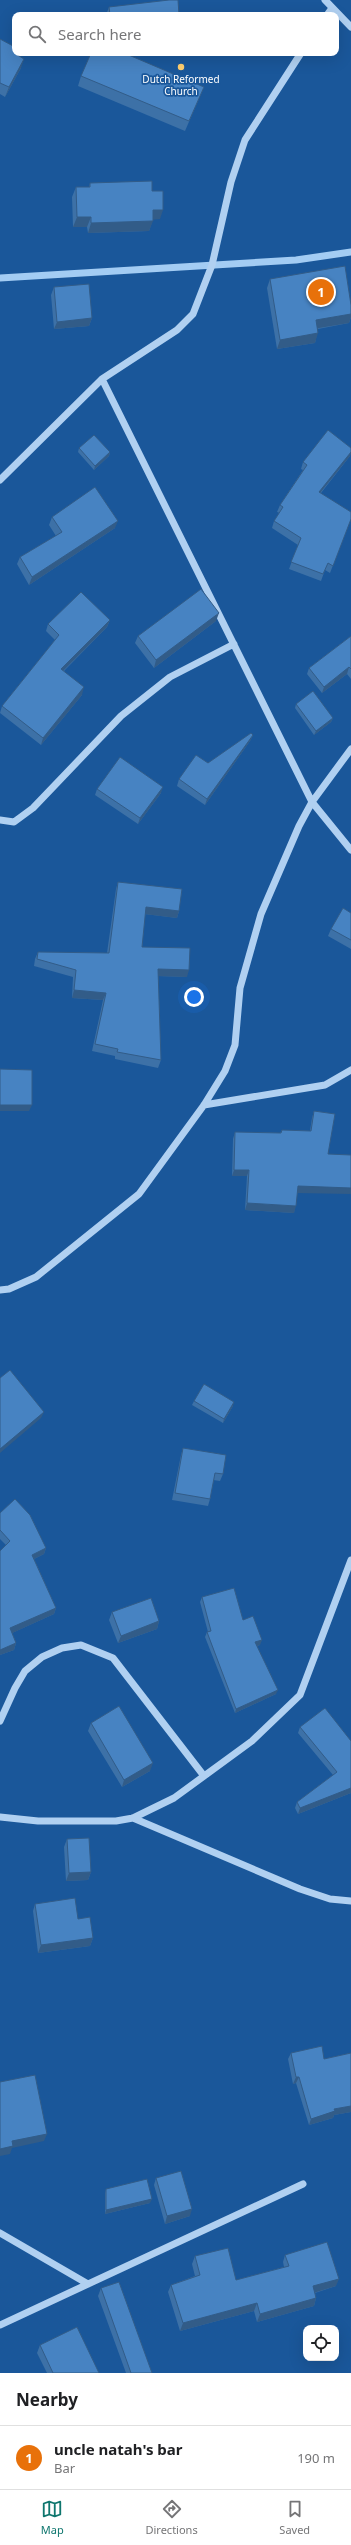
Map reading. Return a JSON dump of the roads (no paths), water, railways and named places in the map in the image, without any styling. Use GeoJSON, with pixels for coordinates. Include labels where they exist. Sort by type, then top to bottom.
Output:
{"type":"FeatureCollection","features":[{"type":"Feature","properties":{"kind":"street"},"geometry":{"type":"LineString","coordinates":[[325,0],[336,12]]}},
{"type":"Feature","properties":{"kind":"street"},"geometry":{"type":"LineString","coordinates":[[329,12],[332,8]]}},
{"type":"Feature","properties":{"kind":"street"},"geometry":{"type":"LineString","coordinates":[[339,15],[351,27]]}},
{"type":"Feature","properties":{"kind":"street"},"geometry":{"type":"LineString","coordinates":[[0,480],[102,378],[177,330],[193,314],[212,265],[231,182],[245,140],[299,56]]}},
{"type":"Feature","properties":{"kind":"street"},"geometry":{"type":"LineString","coordinates":[[102,378],[312,802],[351,850]]}},
{"type":"Feature","properties":{"kind":"street"},"geometry":{"type":"LineString","coordinates":[[0,820],[14,822],[33,808],[121,716],[170,677],[234,644]]}},
{"type":"Feature","properties":{"kind":"street"},"geometry":{"type":"LineString","coordinates":[[0,1290],[9,1289],[36,1277],[140,1194],[204,1105],[225,1071],[235,1045],[240,988],[261,914],[299,826],[312,802],[351,749]]}},
{"type":"Feature","properties":{"kind":"street"},"geometry":{"type":"LineString","coordinates":[[204,1105],[326,1085],[351,1070]]}},
{"type":"Feature","properties":{"kind":"street"},"geometry":{"type":"LineString","coordinates":[[0,1817],[38,1821],[116,1821],[133,1818],[174,1798],[252,1741],[300,1695],[351,1560]]}},
{"type":"Feature","properties":{"kind":"street"},"geometry":{"type":"LineString","coordinates":[[0,1721],[14,1688],[25,1671],[42,1657],[62,1648],[82,1645],[113,1658],[204,1776]]}},
{"type":"Feature","properties":{"kind":"street"},"geometry":{"type":"LineString","coordinates":[[133,1818],[266,1872],[300,1889],[330,1899],[351,1901]]}},
{"type":"Feature","properties":{"kind":"street"},"geometry":{"type":"LineString","coordinates":[[0,2325],[304,2184]]}},
{"type":"Feature","properties":{"kind":"street"},"geometry":{"type":"LineString","coordinates":[[0,2233],[88,2284]]}},
{"type":"Feature","properties":{"kind":"waterway"},"geometry":{"type":"LineString","coordinates":[[0,278],[296,260],[351,252]]}},
{"type":"Feature","properties":{"kind":"place","name":"Dutch Reformed Church"},"geometry":{"type":"Point","coordinates":[181,67]}},
{"type":"Feature","properties":{"kind":"place","name":"uncle natah's bar"},"geometry":{"type":"Point","coordinates":[321,292]}}]}
